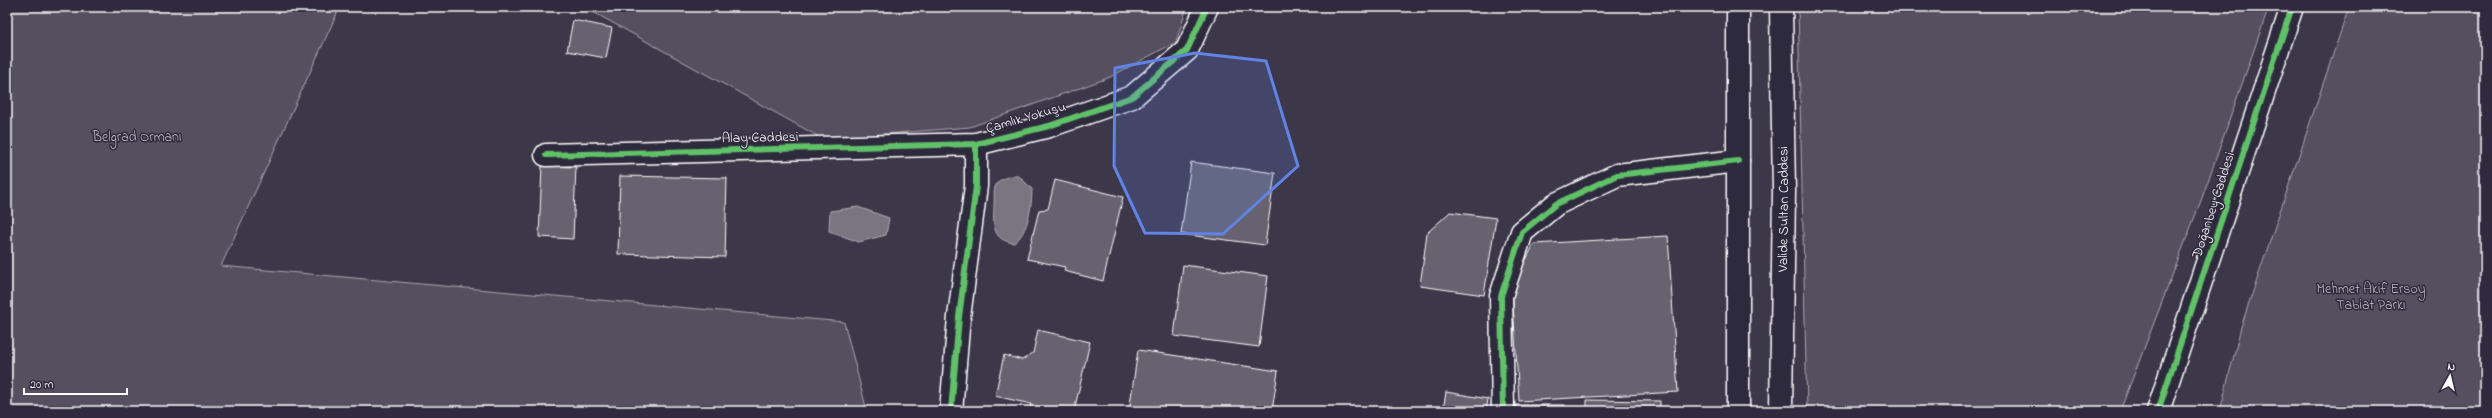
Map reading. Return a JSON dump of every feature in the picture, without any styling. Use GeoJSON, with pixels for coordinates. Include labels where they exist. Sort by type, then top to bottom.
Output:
{"type":"FeatureCollection","features":[{"type":"Feature","properties":{"kind":"street","name":"Çamlık Yokuşu"},"geometry":{"type":"LineString","coordinates":[[951,411],[958,317],[976,186],[976,144],[1049,126],[1132,98],[1187,50],[1207,7]]}},
{"type":"Feature","properties":{"kind":"street"},"geometry":{"type":"LineString","coordinates":[[1738,7],[1738,411]]}},
{"type":"Feature","properties":{"kind":"street","name":"Valide Sultan Caddesi"},"geometry":{"type":"LineString","coordinates":[[1781,411],[1784,191],[1782,7]]}},
{"type":"Feature","properties":{"kind":"street","name":"Doğanbey Caddesi"},"geometry":{"type":"LineString","coordinates":[[2158,411],[2292,7]]}},
{"type":"Feature","properties":{"kind":"street","name":"Alay Caddesi"},"geometry":{"type":"LineString","coordinates":[[546,155],[976,144]]}},
{"type":"Feature","properties":{"kind":"street"},"geometry":{"type":"LineString","coordinates":[[1503,411],[1501,296],[1522,232],[1556,204],[1616,175],[1738,161]]}},
{"type":"Feature","properties":{"kind":"highlighted area"},"geometry":{"type":"Polygon","coordinates":[[[1195,53],[1266,61],[1298,166],[1223,234],[1145,233],[1114,166],[1115,68],[1195,53]]]}},
{"type":"Feature","properties":{"kind":"green space","name":"Belgrad Ormanı"},"geometry":{"type":"Polygon","coordinates":[[[7,7],[340,7],[221,266],[844,322],[867,411],[7,411],[7,7]]]}},
{"type":"Feature","properties":{"kind":"green space"},"geometry":{"type":"Polygon","coordinates":[[[584,7],[1187,7],[1176,42],[1108,78],[970,127],[823,139],[584,7]]]}},
{"type":"Feature","properties":{"kind":"green space"},"geometry":{"type":"Polygon","coordinates":[[[1798,7],[2269,7],[2202,198],[2120,411],[1807,411],[1798,7]]]}},
{"type":"Feature","properties":{"kind":"green space","name":"Mehmet Akif Ersoy Tabiat Parkı"},"geometry":{"type":"Polygon","coordinates":[[[2349,7],[2485,7],[2485,411],[2220,411],[2241,327],[2349,7]]]}},
{"type":"Feature","properties":{"kind":"shaded area"},"geometry":{"type":"Polygon","coordinates":[[[1019,176],[1032,189],[1030,211],[1026,226],[1019,239],[1014,243],[1001,239],[995,231],[994,226],[995,187],[1004,178],[1019,176]]]}},
{"type":"Feature","properties":{"kind":"shaded area"},"geometry":{"type":"Polygon","coordinates":[[[858,207],[889,218],[886,235],[859,242],[829,231],[830,211],[858,207]]]}},
{"type":"Feature","properties":{"kind":"building"},"geometry":{"type":"Polygon","coordinates":[[[573,20],[612,28],[606,58],[567,51],[573,20]]]}},
{"type":"Feature","properties":{"kind":"building"},"geometry":{"type":"Polygon","coordinates":[[[1191,162],[1275,173],[1265,245],[1181,234],[1191,162]]]}},
{"type":"Feature","properties":{"kind":"building"},"geometry":{"type":"Polygon","coordinates":[[[542,166],[576,167],[573,239],[539,237],[542,166]]]}},
{"type":"Feature","properties":{"kind":"building"},"geometry":{"type":"Polygon","coordinates":[[[620,176],[727,178],[725,257],[618,254],[620,176]]]}},
{"type":"Feature","properties":{"kind":"building"},"geometry":{"type":"Polygon","coordinates":[[[1055,180],[1123,197],[1103,281],[1064,271],[1065,267],[1027,259],[1039,210],[1048,209],[1055,180]]]}},
{"type":"Feature","properties":{"kind":"building"},"geometry":{"type":"Polygon","coordinates":[[[1450,212],[1496,218],[1484,295],[1420,286],[1427,233],[1450,212]]]}},
{"type":"Feature","properties":{"kind":"building"},"geometry":{"type":"Polygon","coordinates":[[[1668,236],[1678,392],[1519,401],[1512,287],[1534,244],[1668,236]]]}},
{"type":"Feature","properties":{"kind":"building"},"geometry":{"type":"Polygon","coordinates":[[[1183,265],[1268,276],[1259,347],[1174,336],[1183,265]]]}},
{"type":"Feature","properties":{"kind":"building"},"geometry":{"type":"Polygon","coordinates":[[[1038,330],[1090,342],[1074,411],[1029,411],[1031,404],[995,396],[1004,355],[1022,360],[1033,353],[1038,330]]]}},
{"type":"Feature","properties":{"kind":"building"},"geometry":{"type":"Polygon","coordinates":[[[1138,350],[1278,371],[1272,411],[1129,411],[1138,350]]]}},
{"type":"Feature","properties":{"kind":"building"},"geometry":{"type":"Polygon","coordinates":[[[1446,392],[1488,399],[1486,411],[1443,411],[1446,392]]]}},
{"type":"Feature","properties":{"kind":"building"},"geometry":{"type":"Polygon","coordinates":[[[1587,400],[1660,401],[1660,411],[1587,411],[1587,400]]]}},
{"type":"Feature","properties":{"kind":"building"},"geometry":{"type":"Polygon","coordinates":[[[1516,405],[1565,405],[1565,411],[1516,411],[1516,405]]]}},
{"type":"Feature","properties":{"kind":"cycle path"},"geometry":{"type":"LineString","coordinates":[[951,411],[959,317],[976,186],[976,144],[1049,126],[1132,97],[1187,50],[1207,7]]}},
{"type":"Feature","properties":{"kind":"cycle path"},"geometry":{"type":"LineString","coordinates":[[2158,411],[2292,7]]}},
{"type":"Feature","properties":{"kind":"cycle path"},"geometry":{"type":"LineString","coordinates":[[546,155],[976,144]]}},
{"type":"Feature","properties":{"kind":"cycle path"},"geometry":{"type":"LineString","coordinates":[[1503,411],[1501,296],[1522,232],[1556,204],[1617,175],[1738,161]]}}]}
